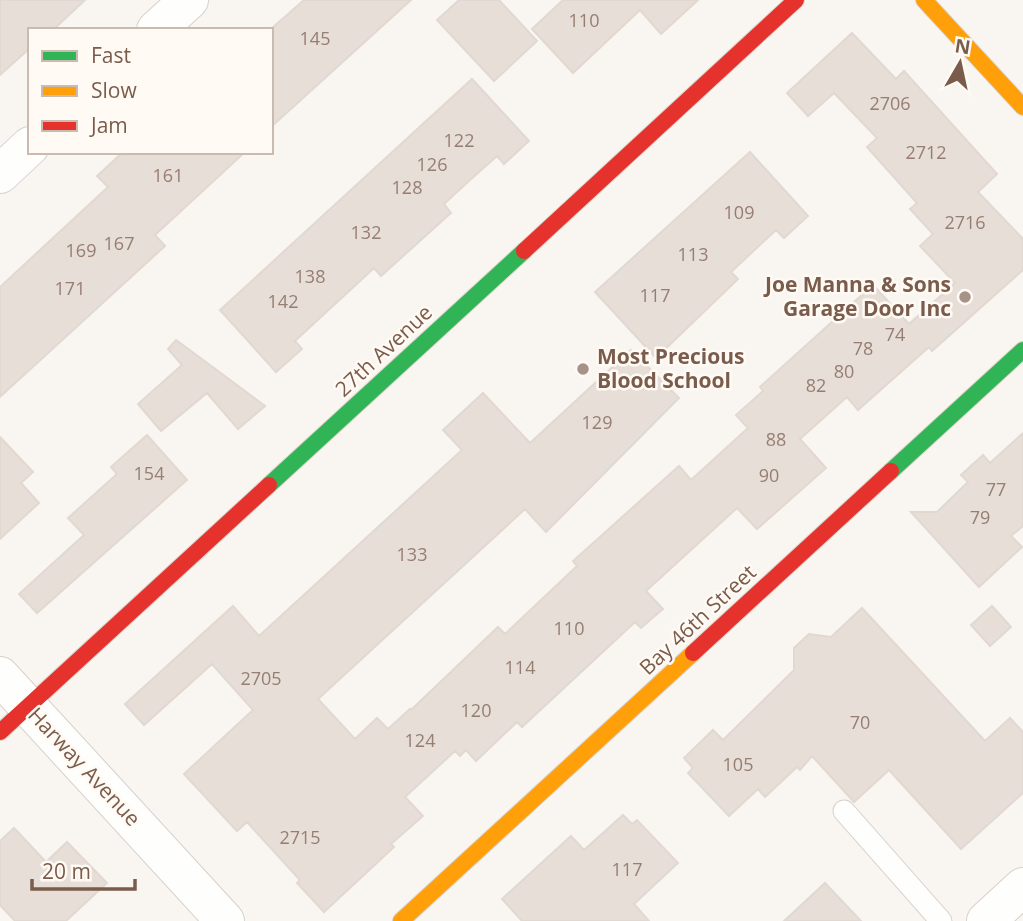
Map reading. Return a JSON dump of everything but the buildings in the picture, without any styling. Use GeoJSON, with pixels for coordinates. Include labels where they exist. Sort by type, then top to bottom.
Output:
{"type":"FeatureCollection","features":[{"type":"Feature","properties":{"kind":"street"},"geometry":{"type":"LineString","coordinates":[[158,28],[189,0]]}},
{"type":"Feature","properties":{"kind":"street","name":"27th Avenue"},"geometry":{"type":"LineString","coordinates":[[0,732],[796,0]]}},
{"type":"Feature","properties":{"kind":"street"},"geometry":{"type":"LineString","coordinates":[[924,0],[1023,107]]}},
{"type":"Feature","properties":{"kind":"street"},"geometry":{"type":"LineString","coordinates":[[0,174],[28,148]]}},
{"type":"Feature","properties":{"kind":"street","name":"Bay 46th Street"},"geometry":{"type":"LineString","coordinates":[[401,921],[1023,350]]}},
{"type":"Feature","properties":{"kind":"street","name":"Harway Avenue"},"geometry":{"type":"LineString","coordinates":[[0,676],[225,921]]}},
{"type":"Feature","properties":{"kind":"street"},"geometry":{"type":"LineString","coordinates":[[986,921],[1023,887]]}},
{"type":"Feature","properties":{"kind":"lane"},"geometry":{"type":"LineString","coordinates":[[844,811],[941,921]]}},
{"type":"Feature","properties":{"kind":"traffic: fast"},"geometry":{"type":"LineString","coordinates":[[269,485],[524,251]]}},
{"type":"Feature","properties":{"kind":"traffic: fast"},"geometry":{"type":"LineString","coordinates":[[891,471],[1023,350]]}},
{"type":"Feature","properties":{"kind":"traffic: slow"},"geometry":{"type":"LineString","coordinates":[[924,0],[1023,107]]}},
{"type":"Feature","properties":{"kind":"traffic: slow"},"geometry":{"type":"LineString","coordinates":[[401,921],[693,653]]}},
{"type":"Feature","properties":{"kind":"traffic: jam"},"geometry":{"type":"LineString","coordinates":[[524,251],[796,0]]}},
{"type":"Feature","properties":{"kind":"traffic: jam"},"geometry":{"type":"LineString","coordinates":[[693,653],[891,471]]}},
{"type":"Feature","properties":{"kind":"traffic: jam"},"geometry":{"type":"LineString","coordinates":[[0,732],[269,485]]}},
{"type":"Feature","properties":{"kind":"place","name":"Joe Manna & Sons Garage Door Inc"},"geometry":{"type":"Point","coordinates":[965,297]}},
{"type":"Feature","properties":{"kind":"place","name":"Most Precious Blood School"},"geometry":{"type":"Point","coordinates":[583,369]}}]}
